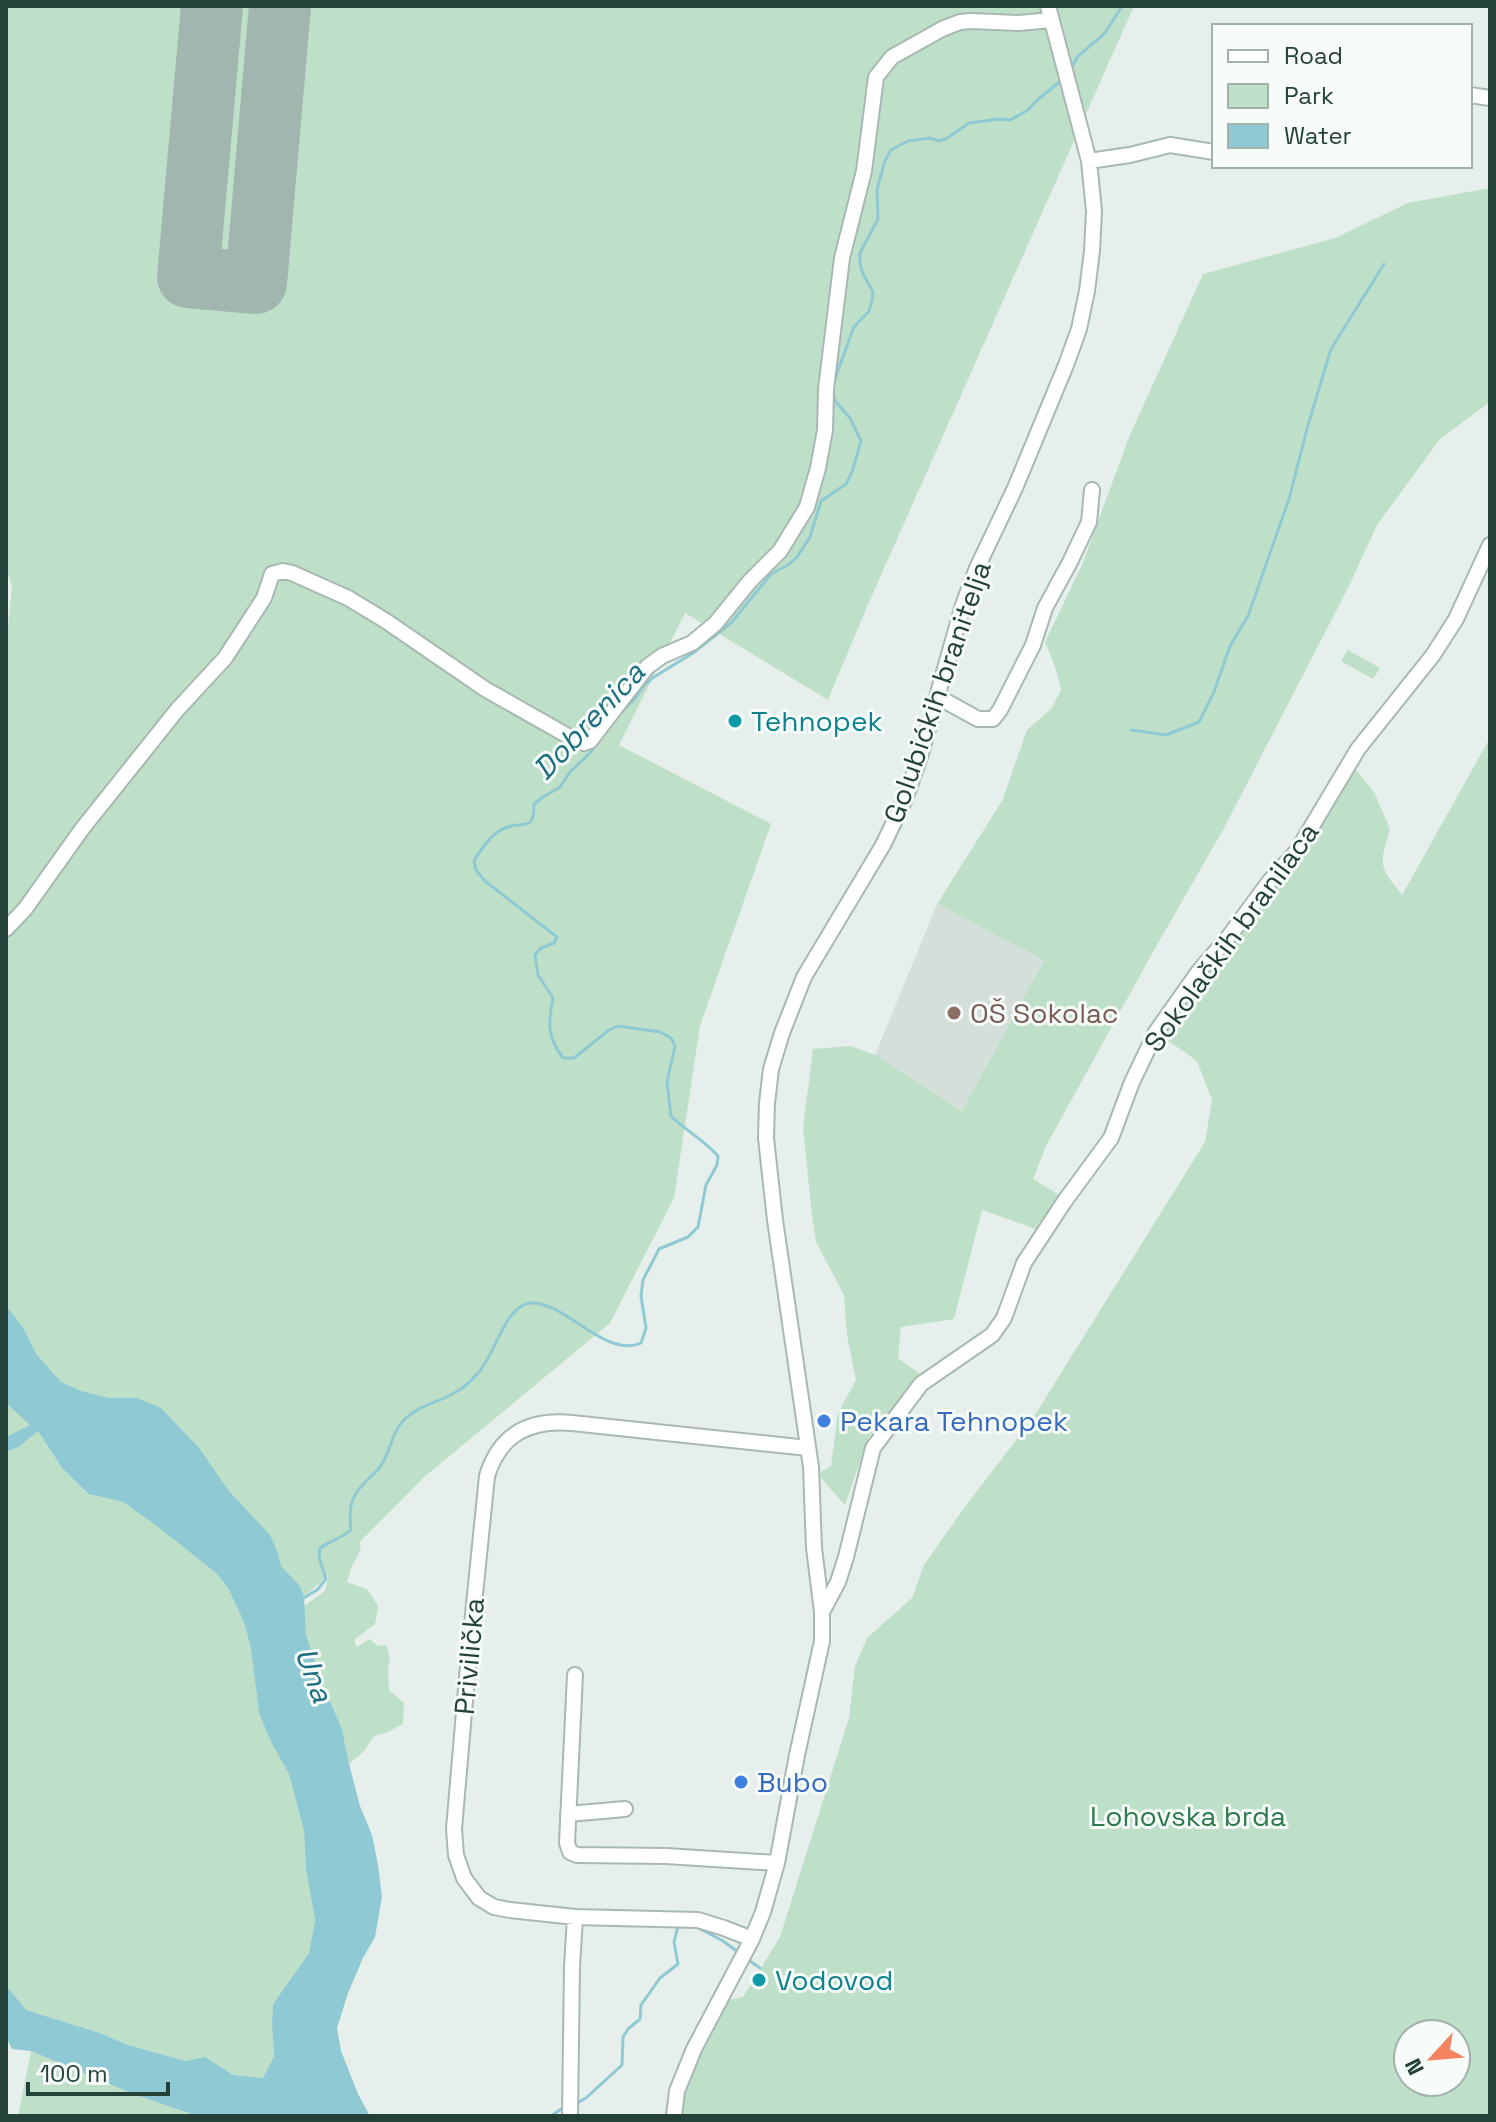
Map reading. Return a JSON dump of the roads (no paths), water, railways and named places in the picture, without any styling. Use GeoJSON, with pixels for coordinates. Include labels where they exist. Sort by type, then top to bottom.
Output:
{"type":"FeatureCollection","features":[{"type":"Feature","properties":{"kind":"street","name":"Golubićkih branitelja"},"geometry":{"type":"LineString","coordinates":[[822,1612],[814,1548],[814,1496],[766,1138],[771,1069],[804,977],[883,845],[905,799],[938,697],[963,605],[1079,329],[1087,291],[1094,211],[1089,161],[1051,20]]}},
{"type":"Feature","properties":{"kind":"street"},"geometry":{"type":"LineString","coordinates":[[6,929],[25,909],[75,839],[170,719],[225,658],[264,598],[272,574],[278,572],[292,573],[348,598],[485,689],[575,740],[590,741],[647,667],[662,656],[692,643],[715,624],[750,581],[780,551],[807,507],[825,430],[826,389],[842,258],[864,171],[876,77],[892,57],[960,22],[1051,20]]}},
{"type":"Feature","properties":{"kind":"street"},"geometry":{"type":"LineString","coordinates":[[1089,161],[1170,145],[1212,152]]}},
{"type":"Feature","properties":{"kind":"street"},"geometry":{"type":"LineString","coordinates":[[938,697],[978,719],[993,719],[1000,710],[1033,645],[1045,608],[1089,522],[1092,490]]}},
{"type":"Feature","properties":{"kind":"street","name":"Sokolačkih branilaca"},"geometry":{"type":"LineString","coordinates":[[822,1612],[838,1582],[873,1448],[921,1384],[992,1335],[1004,1318],[1024,1263],[1111,1138],[1132,1082],[1156,1032],[1199,971],[1297,851],[1358,749],[1433,655],[1456,619],[1490,545]]}},
{"type":"Feature","properties":{"kind":"street","name":"Privilička"},"geometry":{"type":"LineString","coordinates":[[752,1939],[698,1920],[575,1917],[510,1910],[485,1903],[470,1888],[456,1855],[454,1829],[487,1476],[491,1462],[505,1443],[542,1422],[808,1448]]}},
{"type":"Feature","properties":{"kind":"street"},"geometry":{"type":"LineString","coordinates":[[674,2116],[677,2091],[694,2049],[741,1962],[763,1912],[777,1863],[794,1767],[819,1659],[822,1612]]}},
{"type":"Feature","properties":{"kind":"street"},"geometry":{"type":"LineString","coordinates":[[575,1675],[567,1843],[570,1852],[577,1855],[666,1856],[777,1863]]}},
{"type":"Feature","properties":{"kind":"street"},"geometry":{"type":"LineString","coordinates":[[568,1814],[625,1809]]}},
{"type":"Feature","properties":{"kind":"street"},"geometry":{"type":"LineString","coordinates":[[570,2116],[575,1917]]}},
{"type":"Feature","properties":{"kind":"water","name":"Una"},"geometry":{"type":"Polygon","coordinates":[[[6,1306],[22,1326],[37,1355],[61,1382],[81,1391],[109,1398],[137,1398],[161,1408],[200,1449],[228,1490],[270,1535],[281,1566],[300,1586],[304,1597],[306,1635],[342,1729],[378,1865],[382,1897],[375,1937],[348,1993],[337,2028],[341,2051],[370,2116],[197,2116],[133,2094],[31,2051],[12,2049],[6,2037],[6,1985],[26,2010],[128,2045],[186,2061],[205,2057],[233,2075],[263,2078],[274,2056],[273,2004],[309,1953],[315,1920],[306,1870],[304,1831],[289,1774],[259,1713],[251,1649],[244,1622],[228,1588],[216,1573],[123,1502],[88,1494],[62,1468],[38,1431],[19,1447],[6,1452],[6,1437],[30,1425],[6,1403],[6,1306]]]}},
{"type":"Feature","properties":{"kind":"waterway","name":"Dobrenica"},"geometry":{"type":"LineString","coordinates":[[1070,71],[1077,57],[1105,33],[1122,6]]}},
{"type":"Feature","properties":{"kind":"waterway","name":"Dobrenica"},"geometry":{"type":"LineString","coordinates":[[623,710],[644,685],[731,623],[771,574],[797,557],[810,537],[821,501],[846,484],[852,472],[861,441],[850,418],[836,402],[833,384],[854,327],[869,311],[872,301],[873,292],[863,274],[860,253],[878,219],[877,189],[891,150],[908,141],[946,139],[969,123],[1010,120],[1028,110],[1063,79]]}},
{"type":"Feature","properties":{"kind":"waterway"},"geometry":{"type":"LineString","coordinates":[[1131,730],[1166,735],[1199,722],[1214,692],[1230,646],[1248,616],[1289,499],[1331,349],[1384,264]]}},
{"type":"Feature","properties":{"kind":"waterway","name":"Dobrenica"},"geometry":{"type":"LineString","coordinates":[[302,1599],[317,1590],[326,1579],[319,1557],[320,1548],[351,1530],[350,1510],[355,1495],[380,1467],[400,1424],[417,1410],[457,1391],[472,1379],[483,1366],[513,1313],[530,1303],[543,1305],[613,1343],[627,1346],[641,1343],[646,1328],[641,1296],[643,1280],[659,1249],[688,1237],[698,1227],[706,1185],[717,1165],[718,1156],[671,1116],[667,1082],[675,1046],[671,1038],[660,1032],[618,1026],[574,1058],[563,1058],[550,1030],[553,998],[538,975],[535,955],[541,948],[554,943],[557,937],[485,881],[476,870],[474,861],[500,830],[530,822],[534,804],[560,787],[597,743]]}},
{"type":"Feature","properties":{"kind":"waterway"},"geometry":{"type":"LineString","coordinates":[[693,1925],[738,1952]]}},
{"type":"Feature","properties":{"kind":"waterway"},"geometry":{"type":"LineString","coordinates":[[575,2104],[586,2098],[622,2065],[623,2037],[640,2019],[641,2005],[660,1978],[678,1964],[674,1942],[678,1926]]}},
{"type":"Feature","properties":{"kind":"waterway"},"geometry":{"type":"LineString","coordinates":[[747,1959],[760,1968]]}},
{"type":"Feature","properties":{"kind":"waterway"},"geometry":{"type":"LineString","coordinates":[[551,2116],[564,2107]]}},
{"type":"Feature","properties":{"kind":"place","name":"Tehnopek"},"geometry":{"type":"Point","coordinates":[735,721]}},
{"type":"Feature","properties":{"kind":"place","name":"OŠ Sokolac"},"geometry":{"type":"Point","coordinates":[954,1013]}},
{"type":"Feature","properties":{"kind":"place","name":"Pekara Tehnopek"},"geometry":{"type":"Point","coordinates":[824,1421]}},
{"type":"Feature","properties":{"kind":"place","name":"Bubo"},"geometry":{"type":"Point","coordinates":[741,1782]}},
{"type":"Feature","properties":{"kind":"place","name":"Vodovod"},"geometry":{"type":"Point","coordinates":[759,1980]}},
{"type":"Feature","properties":{"kind":"park label","name":"Lohovska brda"},"geometry":{"type":"Point","coordinates":[1188,1816]}}]}
